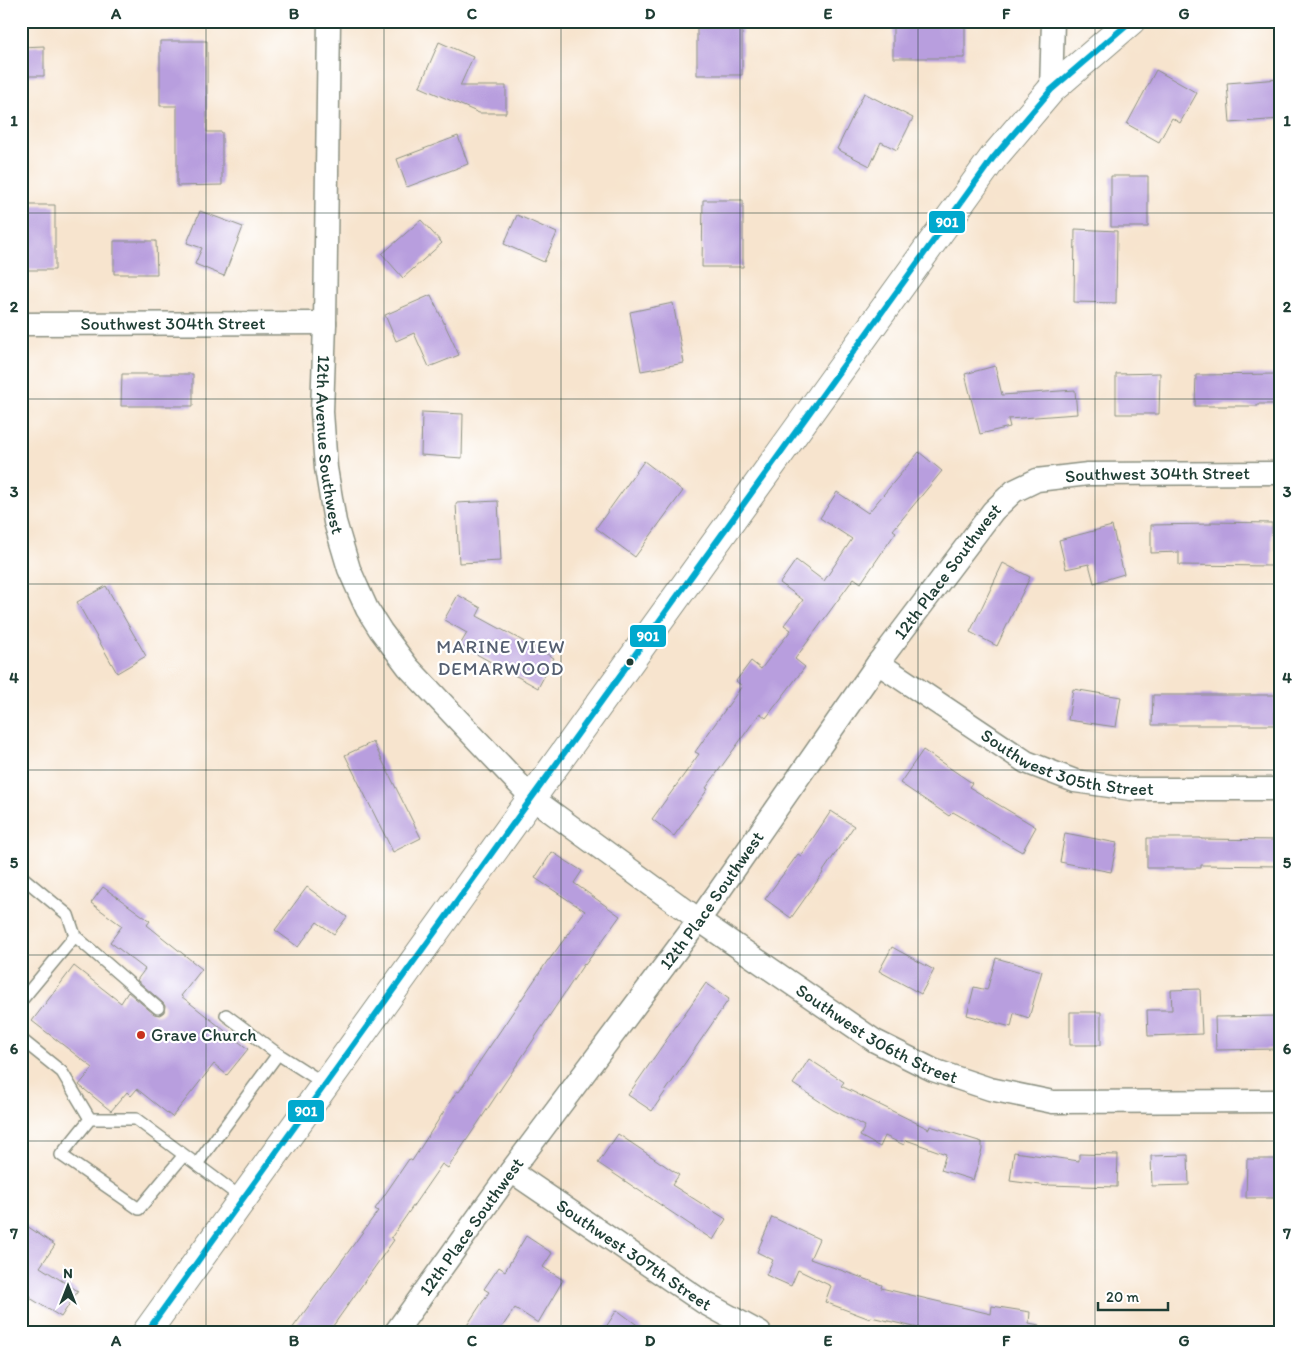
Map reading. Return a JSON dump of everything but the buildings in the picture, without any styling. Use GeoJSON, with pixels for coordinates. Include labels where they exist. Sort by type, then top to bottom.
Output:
{"type":"FeatureCollection","features":[{"type":"Feature","properties":{"kind":"main road"},"geometry":{"type":"LineString","coordinates":[[146,1333],[994,158],[1051,90],[1131,21]]}},
{"type":"Feature","properties":{"kind":"street","name":"12th Avenue Southwest"},"geometry":{"type":"LineString","coordinates":[[329,21],[322,412],[326,468],[335,522],[349,569],[367,609],[381,631],[408,667],[532,798]]}},
{"type":"Feature","properties":{"kind":"street"},"geometry":{"type":"LineString","coordinates":[[1051,90],[1053,21]]}},
{"type":"Feature","properties":{"kind":"street","name":"Southwest 304th Street"},"geometry":{"type":"LineString","coordinates":[[21,324],[325,323]]}},
{"type":"Feature","properties":{"kind":"street","name":"Southwest 304th Street"},"geometry":{"type":"LineString","coordinates":[[1037,480],[1088,474],[1280,473]]}},
{"type":"Feature","properties":{"kind":"street","name":"12th Place Southwest"},"geometry":{"type":"LineString","coordinates":[[395,1333],[511,1171],[699,920],[878,663],[993,511],[1014,491],[1037,480]]}},
{"type":"Feature","properties":{"kind":"street","name":"Southwest 305th Street"},"geometry":{"type":"LineString","coordinates":[[878,663],[1026,762],[1075,781],[1131,789],[1280,789]]}},
{"type":"Feature","properties":{"kind":"street","name":"Southwest 306th Street"},"geometry":{"type":"LineString","coordinates":[[532,798],[699,920],[875,1042],[933,1070],[990,1089],[1053,1102],[1280,1101]]}},
{"type":"Feature","properties":{"kind":"street","name":"Southwest 307th Street"},"geometry":{"type":"LineString","coordinates":[[511,1171],[703,1302],[760,1333]]}},
{"type":"Feature","properties":{"kind":"lane"},"geometry":{"type":"LineString","coordinates":[[21,876],[68,915],[75,936],[158,1008]]}},
{"type":"Feature","properties":{"kind":"lane"},"geometry":{"type":"LineString","coordinates":[[21,1001],[75,936]]}},
{"type":"Feature","properties":{"kind":"lane"},"geometry":{"type":"LineString","coordinates":[[226,1015],[278,1054],[325,1084]]}},
{"type":"Feature","properties":{"kind":"lane"},"geometry":{"type":"LineString","coordinates":[[21,1039],[62,1072],[90,1119]]}},
{"type":"Feature","properties":{"kind":"lane"},"geometry":{"type":"LineString","coordinates":[[196,1164],[278,1054]]}},
{"type":"Feature","properties":{"kind":"lane"},"geometry":{"type":"LineString","coordinates":[[90,1119],[136,1119],[242,1199]]}},
{"type":"Feature","properties":{"kind":"lane"},"geometry":{"type":"LineString","coordinates":[[90,1119],[60,1156],[139,1209],[184,1155]]}},
{"type":"Feature","properties":{"kind":"transit line","name":"901"},"geometry":{"type":"LineString","coordinates":[[146,1333],[993,158],[1051,90],[1131,21]]}},
{"type":"Feature","properties":{"kind":"place","name":"Grave Church"},"geometry":{"type":"Point","coordinates":[141,1035]}},
{"type":"Feature","properties":{"kind":"district","name":"MARINE VIEW DEMARWOOD"},"geometry":{"type":"Point","coordinates":[501,657]}}]}
